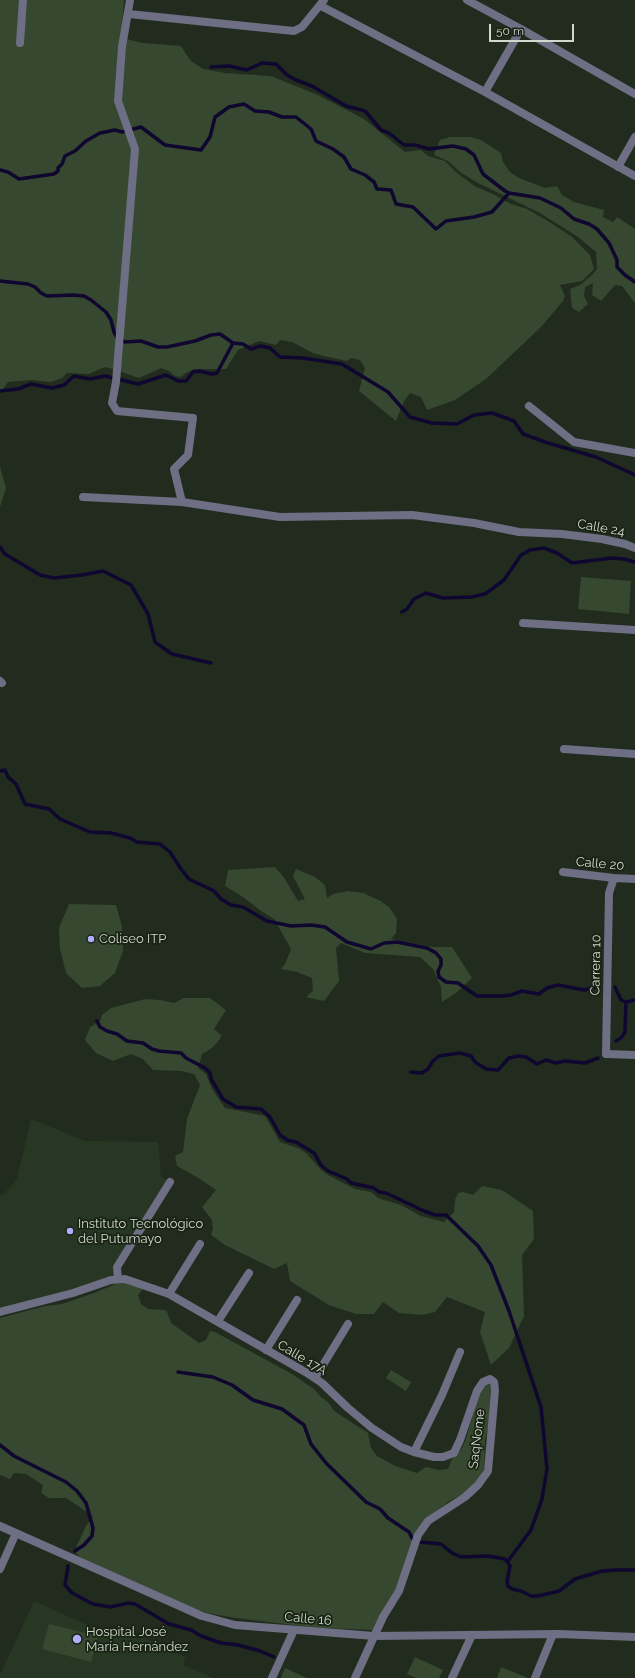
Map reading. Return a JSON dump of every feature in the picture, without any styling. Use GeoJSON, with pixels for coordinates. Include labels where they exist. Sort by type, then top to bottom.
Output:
{"type":"FeatureCollection","features":[{"type":"Feature","properties":{"kind":"street"},"geometry":{"type":"LineString","coordinates":[[20,43],[23,0]]}},
{"type":"Feature","properties":{"kind":"street"},"geometry":{"type":"LineString","coordinates":[[130,0],[129,14],[122,47],[118,101],[135,148],[116,382],[112,403],[116,411],[193,418],[188,455],[174,469],[182,502]]}},
{"type":"Feature","properties":{"kind":"street"},"geometry":{"type":"LineString","coordinates":[[466,0],[521,29],[635,94]]}},
{"type":"Feature","properties":{"kind":"street"},"geometry":{"type":"LineString","coordinates":[[129,14],[294,31],[302,27],[323,3],[635,176]]}},
{"type":"Feature","properties":{"kind":"street"},"geometry":{"type":"LineString","coordinates":[[485,92],[521,29]]}},
{"type":"Feature","properties":{"kind":"street"},"geometry":{"type":"LineString","coordinates":[[618,167],[635,137]]}},
{"type":"Feature","properties":{"kind":"street"},"geometry":{"type":"LineString","coordinates":[[529,406],[574,442],[635,453]]}},
{"type":"Feature","properties":{"kind":"street","name":"Calle 24"},"geometry":{"type":"LineString","coordinates":[[83,497],[182,502],[280,517],[412,515],[474,523],[520,532],[562,534],[602,539],[625,544],[635,548]]}},
{"type":"Feature","properties":{"kind":"street"},"geometry":{"type":"LineString","coordinates":[[523,623],[635,630]]}},
{"type":"Feature","properties":{"kind":"street"},"geometry":{"type":"LineString","coordinates":[[564,749],[635,754]]}},
{"type":"Feature","properties":{"kind":"street","name":"Calle 20"},"geometry":{"type":"LineString","coordinates":[[563,872],[635,879]]}},
{"type":"Feature","properties":{"kind":"street","name":"Carrera 10"},"geometry":{"type":"LineString","coordinates":[[614,878],[609,893],[606,1054],[635,1055]]}},
{"type":"Feature","properties":{"kind":"street"},"geometry":{"type":"LineString","coordinates":[[0,1312],[118,1279],[117,1267],[170,1182]]}},
{"type":"Feature","properties":{"kind":"street"},"geometry":{"type":"LineString","coordinates":[[169,1294],[200,1244]]}},
{"type":"Feature","properties":{"kind":"street"},"geometry":{"type":"LineString","coordinates":[[218,1321],[249,1273]]}},
{"type":"Feature","properties":{"kind":"street","name":"Calle 17A"},"geometry":{"type":"LineString","coordinates":[[118,1279],[125,1279],[169,1294],[218,1321],[315,1378],[372,1428],[401,1446],[414,1452]]}},
{"type":"Feature","properties":{"kind":"street"},"geometry":{"type":"LineString","coordinates":[[266,1350],[297,1300]]}},
{"type":"Feature","properties":{"kind":"street"},"geometry":{"type":"LineString","coordinates":[[315,1378],[348,1324]]}},
{"type":"Feature","properties":{"kind":"street"},"geometry":{"type":"LineString","coordinates":[[414,1452],[442,1395],[460,1352]]}},
{"type":"Feature","properties":{"kind":"street","name":"SaqNome"},"geometry":{"type":"LineString","coordinates":[[355,1678],[374,1636],[399,1591],[416,1538],[428,1521],[470,1493],[488,1471],[494,1382],[490,1379],[483,1382],[477,1391],[454,1453],[443,1457],[434,1457],[414,1452]]}},
{"type":"Feature","properties":{"kind":"street","name":"Calle 16"},"geometry":{"type":"LineString","coordinates":[[0,1526],[202,1616],[235,1625],[374,1636],[554,1634],[635,1637]]}},
{"type":"Feature","properties":{"kind":"street"},"geometry":{"type":"LineString","coordinates":[[0,1569],[16,1533]]}},
{"type":"Feature","properties":{"kind":"street"},"geometry":{"type":"LineString","coordinates":[[272,1678],[294,1630]]}},
{"type":"Feature","properties":{"kind":"street"},"geometry":{"type":"LineString","coordinates":[[536,1678],[554,1634]]}},
{"type":"Feature","properties":{"kind":"street"},"geometry":{"type":"LineString","coordinates":[[452,1678],[472,1635]]}},
{"type":"Feature","properties":{"kind":"shaded area"},"geometry":{"type":"Polygon","coordinates":[[[0,0],[124,0],[121,38],[143,43],[181,46],[190,60],[203,69],[225,73],[271,76],[318,95],[364,119],[405,152],[421,150],[428,156],[445,161],[457,173],[476,187],[511,204],[527,209],[551,223],[571,236],[590,255],[594,269],[582,281],[560,285],[565,296],[563,301],[541,327],[486,379],[455,400],[427,410],[421,397],[410,393],[404,401],[396,421],[359,391],[365,368],[360,360],[351,358],[347,361],[324,356],[313,353],[292,342],[280,340],[276,345],[259,341],[238,350],[226,369],[194,369],[181,377],[175,376],[169,371],[161,368],[139,378],[105,367],[89,374],[67,373],[62,378],[51,382],[32,380],[8,382],[0,393],[0,0]]]}},
{"type":"Feature","properties":{"kind":"shaded area"},"geometry":{"type":"Polygon","coordinates":[[[450,137],[471,137],[481,140],[501,153],[503,162],[510,172],[519,178],[545,188],[557,186],[562,195],[574,202],[604,210],[603,217],[613,222],[617,217],[634,228],[635,303],[622,286],[615,285],[601,301],[592,295],[593,283],[585,287],[584,296],[588,304],[579,312],[572,308],[570,289],[580,285],[597,269],[596,252],[578,237],[540,213],[476,182],[460,172],[448,161],[434,155],[440,140],[450,137]]]}},
{"type":"Feature","properties":{"kind":"shaded area"},"geometry":{"type":"Polygon","coordinates":[[[0,467],[6,488],[0,507],[0,467]]]}},
{"type":"Feature","properties":{"kind":"shaded area"},"geometry":{"type":"Polygon","coordinates":[[[581,577],[631,581],[629,614],[578,609],[581,577]]]}},
{"type":"Feature","properties":{"kind":"shaded area"},"geometry":{"type":"Polygon","coordinates":[[[275,867],[283,876],[298,901],[305,899],[293,876],[296,869],[315,877],[325,885],[327,898],[333,894],[348,891],[363,893],[381,901],[389,907],[397,919],[396,933],[391,939],[433,947],[452,947],[472,978],[457,992],[442,1002],[441,987],[433,969],[420,957],[365,953],[341,943],[336,948],[339,981],[324,1001],[306,997],[313,991],[312,978],[297,972],[281,969],[285,964],[291,949],[274,919],[225,886],[228,870],[275,867]]]}},
{"type":"Feature","properties":{"kind":"shaded area","name":"Coliseo ITP"},"geometry":{"type":"Polygon","coordinates":[[[69,904],[116,905],[122,926],[123,951],[115,973],[100,986],[82,988],[66,973],[60,949],[59,928],[69,904]]]}},
{"type":"Feature","properties":{"kind":"shaded area"},"geometry":{"type":"Polygon","coordinates":[[[184,998],[210,998],[226,1010],[214,1029],[221,1035],[220,1039],[212,1048],[202,1054],[198,1068],[206,1074],[212,1089],[225,1108],[265,1116],[280,1142],[300,1149],[328,1175],[355,1189],[371,1192],[378,1198],[401,1205],[421,1216],[444,1222],[454,1212],[455,1200],[458,1193],[463,1192],[473,1195],[482,1186],[502,1190],[533,1211],[534,1239],[522,1255],[524,1316],[509,1348],[491,1365],[480,1332],[485,1312],[447,1297],[435,1312],[422,1315],[399,1313],[383,1302],[374,1314],[356,1314],[329,1305],[290,1281],[287,1263],[274,1269],[225,1245],[211,1235],[213,1229],[212,1220],[202,1207],[216,1190],[177,1166],[175,1156],[183,1152],[187,1119],[200,1085],[194,1074],[181,1071],[153,1070],[143,1059],[131,1054],[113,1061],[96,1053],[85,1040],[90,1027],[100,1021],[102,1015],[111,1008],[145,999],[174,1003],[184,998]]]}},
{"type":"Feature","properties":{"kind":"shaded area","name":"Instituto Tecnológico del Putumayo"},"geometry":{"type":"Polygon","coordinates":[[[31,1119],[85,1141],[158,1142],[161,1177],[170,1182],[117,1267],[118,1279],[0,1312],[0,1195],[3,1195],[17,1179],[31,1119]]]}},
{"type":"Feature","properties":{"kind":"shaded area"},"geometry":{"type":"Polygon","coordinates":[[[125,1283],[143,1289],[138,1295],[141,1304],[148,1309],[165,1310],[171,1323],[199,1343],[206,1340],[210,1331],[215,1332],[292,1374],[314,1389],[329,1403],[334,1411],[368,1433],[371,1448],[377,1456],[395,1466],[417,1473],[426,1467],[439,1470],[448,1469],[452,1459],[461,1450],[466,1439],[481,1387],[486,1383],[491,1385],[488,1429],[485,1440],[484,1468],[480,1477],[465,1493],[448,1502],[423,1522],[396,1588],[375,1630],[317,1628],[236,1618],[207,1613],[188,1606],[81,1558],[76,1553],[77,1545],[86,1526],[93,1516],[66,1498],[49,1498],[41,1493],[43,1485],[26,1474],[14,1473],[10,1479],[0,1475],[0,1318],[45,1306],[62,1304],[116,1284],[125,1283]]]}},
{"type":"Feature","properties":{"kind":"shaded area"},"geometry":{"type":"Polygon","coordinates":[[[391,1370],[411,1382],[406,1391],[386,1378],[391,1370]]]}},
{"type":"Feature","properties":{"kind":"shaded area","name":"Hospital José María Hernández"},"geometry":{"type":"Polygon","coordinates":[[[34,1601],[101,1631],[124,1633],[140,1640],[143,1638],[151,1641],[152,1644],[186,1657],[183,1665],[213,1678],[0,1678],[0,1675],[34,1601]]]}},
{"type":"Feature","properties":{"kind":"shaded area"},"geometry":{"type":"Polygon","coordinates":[[[49,1624],[98,1636],[91,1662],[42,1649],[49,1624]]]}},
{"type":"Feature","properties":{"kind":"shaded area"},"geometry":{"type":"Polygon","coordinates":[[[415,1657],[443,1670],[439,1678],[416,1678],[407,1674],[415,1657]]]}},
{"type":"Feature","properties":{"kind":"shaded area"},"geometry":{"type":"Polygon","coordinates":[[[501,1667],[528,1678],[497,1678],[501,1667]]]}},
{"type":"Feature","properties":{"kind":"shaded area"},"geometry":{"type":"Polygon","coordinates":[[[285,1668],[307,1678],[281,1678],[285,1668]]]}},
{"type":"Feature","properties":{"kind":"waterway"},"geometry":{"type":"LineString","coordinates":[[211,67],[229,66],[247,70],[262,63],[276,64],[287,75],[296,80],[312,86],[346,106],[365,111],[381,130],[389,133],[404,145],[415,145],[429,149],[453,146],[466,149],[474,155],[483,174],[505,191],[540,198],[561,208],[574,219],[589,224],[597,229],[609,243],[617,260],[617,267],[635,282]]}},
{"type":"Feature","properties":{"kind":"waterway"},"geometry":{"type":"LineString","coordinates":[[0,170],[8,172],[19,179],[54,174],[58,171],[58,168],[62,164],[65,156],[75,151],[86,141],[100,133],[115,130],[122,132],[141,127],[165,145],[201,150],[210,137],[215,117],[229,107],[244,104],[255,111],[269,112],[282,117],[296,117],[311,129],[316,141],[333,149],[344,157],[351,169],[365,175],[374,182],[377,189],[391,190],[396,204],[413,207],[436,229],[446,221],[474,217],[492,212],[509,193]]}},
{"type":"Feature","properties":{"kind":"waterway"},"geometry":{"type":"LineString","coordinates":[[0,281],[28,284],[35,287],[47,296],[84,296],[106,312],[111,320],[117,338],[125,342],[141,341],[158,347],[167,347],[220,334],[233,343]]}},
{"type":"Feature","properties":{"kind":"waterway"},"geometry":{"type":"LineString","coordinates":[[0,391],[18,389],[31,384],[52,388],[64,385],[74,376],[90,379],[105,376],[138,384],[166,375],[178,381],[186,381],[193,372],[199,371],[212,374],[217,373],[233,343],[243,344],[251,349],[260,346],[270,348],[280,357],[303,358],[342,364],[388,392],[410,417],[432,423],[457,424],[474,415],[492,413],[514,421],[523,434],[596,457],[635,475]]}},
{"type":"Feature","properties":{"kind":"waterway"},"geometry":{"type":"LineString","coordinates":[[0,547],[5,554],[40,575],[54,578],[103,571],[131,585],[148,614],[155,642],[172,654],[211,663]]}},
{"type":"Feature","properties":{"kind":"waterway"},"geometry":{"type":"LineString","coordinates":[[402,612],[407,609],[414,599],[426,593],[443,598],[471,597],[485,594],[504,580],[521,555],[530,550],[544,548],[557,553],[572,563],[612,558],[635,562]]}},
{"type":"Feature","properties":{"kind":"waterway"},"geometry":{"type":"LineString","coordinates":[[0,771],[5,770],[8,777],[16,784],[25,804],[49,809],[60,819],[90,832],[111,833],[130,838],[137,842],[160,844],[170,852],[189,879],[214,891],[221,899],[231,905],[243,907],[267,921],[291,926],[311,925],[325,927],[347,942],[371,949],[384,943],[397,942],[427,948],[436,953],[441,959],[441,965],[438,971],[439,977],[446,982],[458,983],[477,996],[502,996],[511,995],[522,991],[539,994],[547,988],[558,985],[584,990],[599,986]]}},
{"type":"Feature","properties":{"kind":"waterway"},"geometry":{"type":"LineString","coordinates":[[615,987],[621,1000],[626,1002],[635,1000]]}},
{"type":"Feature","properties":{"kind":"waterway"},"geometry":{"type":"LineString","coordinates":[[616,1041],[621,1038],[625,1032],[626,1002]]}},
{"type":"Feature","properties":{"kind":"waterway"},"geometry":{"type":"LineString","coordinates":[[97,1021],[100,1027],[117,1034],[127,1041],[143,1043],[152,1049],[159,1051],[181,1053],[186,1058],[205,1068],[210,1073],[211,1079],[223,1099],[236,1107],[261,1109],[270,1117],[280,1135],[287,1140],[296,1142],[314,1153],[321,1165],[328,1171],[347,1179],[351,1183],[374,1188],[379,1192],[386,1193],[424,1211],[435,1215],[446,1215],[478,1246],[491,1265],[509,1311],[541,1407],[547,1469],[542,1499],[531,1530],[508,1561]]}},
{"type":"Feature","properties":{"kind":"waterway"},"geometry":{"type":"LineString","coordinates":[[411,1072],[422,1073],[428,1069],[433,1061],[439,1056],[460,1053],[471,1056],[475,1062],[486,1069],[498,1070],[509,1058],[519,1056],[526,1057],[537,1064],[546,1060],[556,1063],[565,1061],[585,1063],[598,1058]]}},
{"type":"Feature","properties":{"kind":"waterway"},"geometry":{"type":"LineString","coordinates":[[178,1372],[213,1377],[232,1385],[253,1400],[282,1409],[304,1425],[311,1444],[326,1463],[366,1502],[380,1509],[388,1518],[409,1532],[412,1538],[420,1542],[441,1544],[452,1553],[461,1557],[488,1556],[505,1559],[510,1566],[507,1581],[508,1586],[512,1589],[521,1591],[531,1596],[538,1596],[559,1591],[575,1579],[602,1571],[635,1570]]}},
{"type":"Feature","properties":{"kind":"waterway"},"geometry":{"type":"LineString","coordinates":[[0,1445],[14,1456],[66,1482],[77,1491],[86,1503],[93,1528],[92,1536],[84,1545],[75,1551]]}},
{"type":"Feature","properties":{"kind":"waterway"},"geometry":{"type":"LineString","coordinates":[[68,1566],[65,1585],[72,1593],[93,1604],[110,1607],[129,1603],[135,1604],[169,1624],[191,1630],[201,1636],[221,1643],[238,1645],[260,1651],[274,1657]]}},
{"type":"Feature","properties":{"kind":"place","name":"Coliseo ITP"},"geometry":{"type":"Point","coordinates":[91,939]}},
{"type":"Feature","properties":{"kind":"place","name":"Instituto Tecnológico del Putumayo"},"geometry":{"type":"Point","coordinates":[70,1231]}},
{"type":"Feature","properties":{"kind":"place","name":"Hospital José María Hernández"},"geometry":{"type":"Point","coordinates":[77,1639]}}]}
